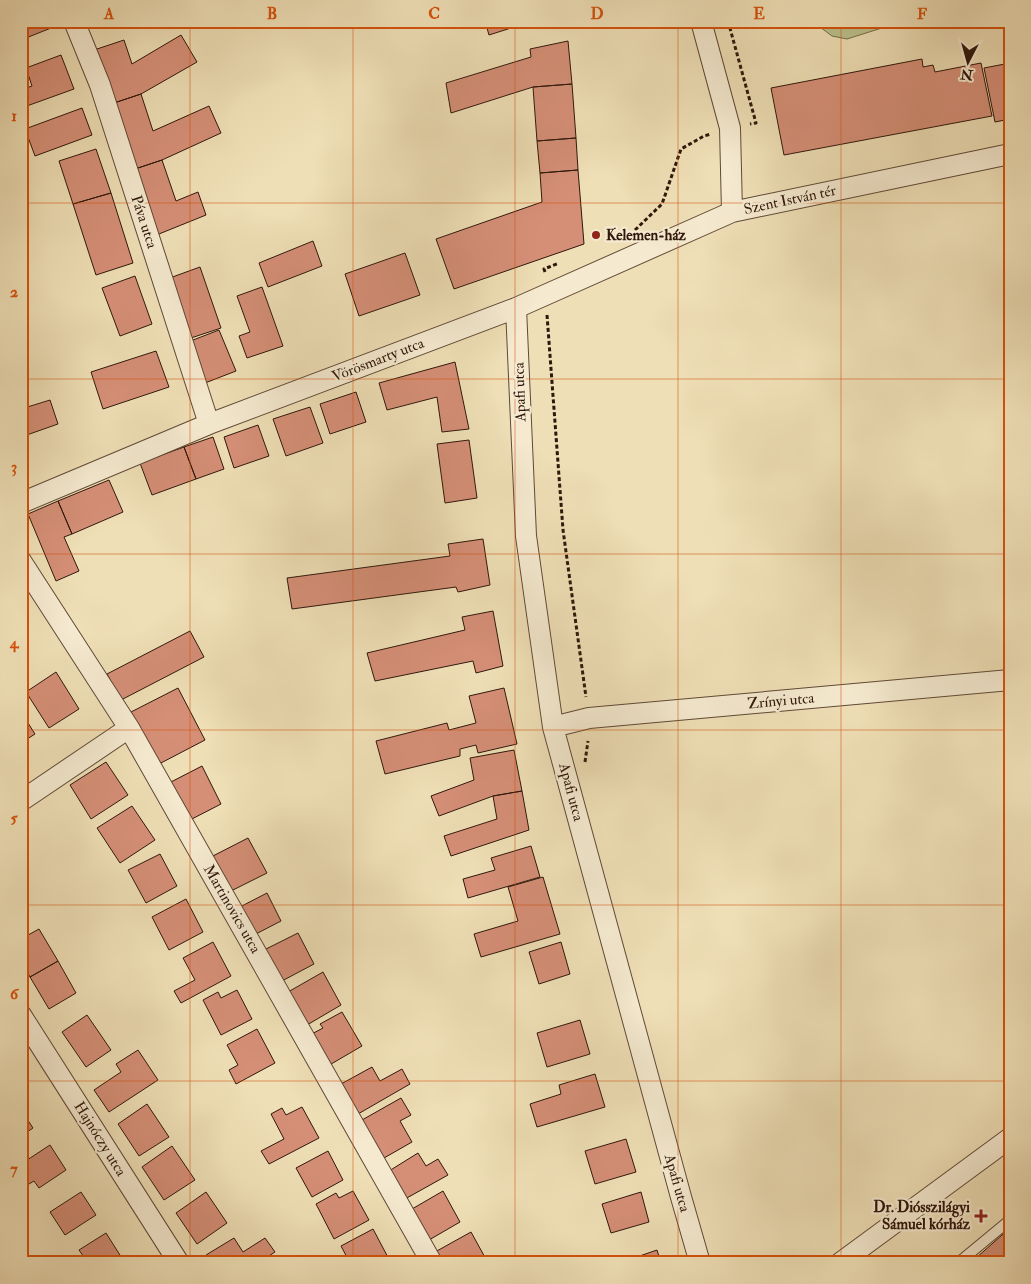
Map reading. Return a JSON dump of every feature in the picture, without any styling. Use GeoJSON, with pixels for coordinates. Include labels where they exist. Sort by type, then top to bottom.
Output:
{"type":"FeatureCollection","features":[{"type":"Feature","properties":{"kind":"street","name":"Páva utca"},"geometry":{"type":"LineString","coordinates":[[74,21],[100,85],[209,424]]}},
{"type":"Feature","properties":{"kind":"street","name":"Szent István tér"},"geometry":{"type":"LineString","coordinates":[[701,21],[730,128],[732,212],[1010,154]]}},
{"type":"Feature","properties":{"kind":"street","name":"Vörösmarty utca"},"geometry":{"type":"LineString","coordinates":[[21,503],[209,424],[546,296],[732,212]]}},
{"type":"Feature","properties":{"kind":"street","name":"Apafi utca"},"geometry":{"type":"LineString","coordinates":[[516,308],[526,536],[553,727],[700,1263]]}},
{"type":"Feature","properties":{"kind":"street","name":"Martinovics utca"},"geometry":{"type":"LineString","coordinates":[[21,561],[129,728],[432,1263]]}},
{"type":"Feature","properties":{"kind":"street","name":"Zrínyi utca"},"geometry":{"type":"LineString","coordinates":[[553,727],[588,718],[1010,680]]}},
{"type":"Feature","properties":{"kind":"street"},"geometry":{"type":"LineString","coordinates":[[21,801],[129,728]]}},
{"type":"Feature","properties":{"kind":"street","name":"Hajnóczy utca"},"geometry":{"type":"LineString","coordinates":[[21,1015],[179,1263]]}},
{"type":"Feature","properties":{"kind":"street"},"geometry":{"type":"LineString","coordinates":[[840,1263],[1010,1138]]}},
{"type":"Feature","properties":{"kind":"lane"},"geometry":{"type":"LineString","coordinates":[[958,1263],[1010,1220]]}},
{"type":"Feature","properties":{"kind":"path"},"geometry":{"type":"LineString","coordinates":[[633,232],[662,204],[681,149],[704,136],[756,123],[728,21]]}},
{"type":"Feature","properties":{"kind":"path"},"geometry":{"type":"LineString","coordinates":[[546,296],[563,530],[588,718],[588,738],[584,768]]}},
{"type":"Feature","properties":{"kind":"green space"},"geometry":{"type":"Polygon","coordinates":[[[812,21],[904,21],[847,39],[832,36],[812,21]]]}},
{"type":"Feature","properties":{"kind":"building"},"geometry":{"type":"Polygon","coordinates":[[[21,21],[49,21],[51,28],[21,40],[21,21]]]}},
{"type":"Feature","properties":{"kind":"building"},"geometry":{"type":"Polygon","coordinates":[[[485,21],[533,21],[489,35],[485,21]]]}},
{"type":"Feature","properties":{"kind":"building"},"geometry":{"type":"Polygon","coordinates":[[[181,35],[197,62],[141,94],[111,104],[94,50],[124,40],[132,64],[181,35]]]}},
{"type":"Feature","properties":{"kind":"building"},"geometry":{"type":"Polygon","coordinates":[[[568,41],[572,84],[533,87],[451,113],[446,83],[531,57],[530,49],[568,41]]]}},
{"type":"Feature","properties":{"kind":"building"},"geometry":{"type":"Polygon","coordinates":[[[61,55],[74,89],[24,107],[21,99],[21,90],[32,86],[26,68],[61,55]]]}},
{"type":"Feature","properties":{"kind":"building"},"geometry":{"type":"Polygon","coordinates":[[[922,59],[923,67],[933,65],[935,72],[981,63],[992,116],[784,155],[771,88],[922,59]]]}},
{"type":"Feature","properties":{"kind":"building"},"geometry":{"type":"Polygon","coordinates":[[[1010,63],[1010,119],[995,122],[984,68],[1010,63]]]}},
{"type":"Feature","properties":{"kind":"building"},"geometry":{"type":"Polygon","coordinates":[[[572,84],[576,138],[537,141],[533,87],[572,84]]]}},
{"type":"Feature","properties":{"kind":"building"},"geometry":{"type":"Polygon","coordinates":[[[141,94],[153,131],[209,106],[221,133],[162,160],[132,170],[111,104],[141,94]]]}},
{"type":"Feature","properties":{"kind":"building"},"geometry":{"type":"Polygon","coordinates":[[[82,108],[92,135],[35,156],[25,129],[82,108]]]}},
{"type":"Feature","properties":{"kind":"building"},"geometry":{"type":"Polygon","coordinates":[[[576,138],[578,170],[540,173],[537,141],[576,138]]]}},
{"type":"Feature","properties":{"kind":"building"},"geometry":{"type":"Polygon","coordinates":[[[96,149],[111,193],[73,204],[59,161],[96,149]]]}},
{"type":"Feature","properties":{"kind":"building"},"geometry":{"type":"Polygon","coordinates":[[[162,160],[176,201],[198,192],[206,215],[154,236],[132,170],[162,160]]]}},
{"type":"Feature","properties":{"kind":"building"},"geometry":{"type":"Polygon","coordinates":[[[578,170],[584,244],[454,289],[436,239],[542,202],[540,173],[578,170]]]}},
{"type":"Feature","properties":{"kind":"building"},"geometry":{"type":"Polygon","coordinates":[[[111,193],[133,263],[96,275],[73,204],[111,193]]]}},
{"type":"Feature","properties":{"kind":"building"},"geometry":{"type":"Polygon","coordinates":[[[313,241],[322,266],[268,287],[259,263],[313,241]]]}},
{"type":"Feature","properties":{"kind":"building"},"geometry":{"type":"Polygon","coordinates":[[[405,253],[420,295],[359,316],[345,274],[405,253]]]}},
{"type":"Feature","properties":{"kind":"building"},"geometry":{"type":"Polygon","coordinates":[[[200,267],[221,328],[188,339],[167,279],[200,267]]]}},
{"type":"Feature","properties":{"kind":"building"},"geometry":{"type":"Polygon","coordinates":[[[135,276],[152,324],[120,336],[102,288],[135,276]]]}},
{"type":"Feature","properties":{"kind":"building"},"geometry":{"type":"Polygon","coordinates":[[[262,287],[283,346],[247,358],[239,336],[250,332],[237,296],[262,287]]]}},
{"type":"Feature","properties":{"kind":"building"},"geometry":{"type":"Polygon","coordinates":[[[219,330],[236,371],[205,383],[188,342],[219,330]]]}},
{"type":"Feature","properties":{"kind":"building"},"geometry":{"type":"Polygon","coordinates":[[[156,351],[169,387],[103,409],[91,372],[156,351]]]}},
{"type":"Feature","properties":{"kind":"building"},"geometry":{"type":"Polygon","coordinates":[[[455,362],[469,429],[442,432],[437,397],[387,410],[379,383],[455,362]]]}},
{"type":"Feature","properties":{"kind":"building"},"geometry":{"type":"Polygon","coordinates":[[[356,392],[366,422],[330,434],[320,404],[356,392]]]}},
{"type":"Feature","properties":{"kind":"building"},"geometry":{"type":"Polygon","coordinates":[[[50,400],[58,424],[21,437],[21,409],[50,400]]]}},
{"type":"Feature","properties":{"kind":"building"},"geometry":{"type":"Polygon","coordinates":[[[310,407],[323,443],[286,456],[273,419],[310,407]]]}},
{"type":"Feature","properties":{"kind":"building"},"geometry":{"type":"Polygon","coordinates":[[[258,425],[269,456],[234,468],[224,437],[258,425]]]}},
{"type":"Feature","properties":{"kind":"building"},"geometry":{"type":"Polygon","coordinates":[[[213,437],[224,469],[196,479],[184,447],[213,437]]]}},
{"type":"Feature","properties":{"kind":"building"},"geometry":{"type":"Polygon","coordinates":[[[469,440],[477,498],[445,503],[437,444],[469,440]]]}},
{"type":"Feature","properties":{"kind":"building"},"geometry":{"type":"Polygon","coordinates":[[[184,447],[196,479],[152,495],[140,463],[184,447]]]}},
{"type":"Feature","properties":{"kind":"building"},"geometry":{"type":"Polygon","coordinates":[[[109,480],[123,512],[72,534],[58,501],[109,480]]]}},
{"type":"Feature","properties":{"kind":"building"},"geometry":{"type":"Polygon","coordinates":[[[58,501],[72,534],[64,537],[79,571],[56,581],[28,514],[58,501]]]}},
{"type":"Feature","properties":{"kind":"building"},"geometry":{"type":"Polygon","coordinates":[[[483,539],[490,585],[458,592],[456,587],[292,609],[287,578],[450,556],[448,544],[483,539]]]}},
{"type":"Feature","properties":{"kind":"building"},"geometry":{"type":"Polygon","coordinates":[[[493,611],[503,666],[476,673],[473,661],[375,681],[367,653],[465,630],[462,617],[493,611]]]}},
{"type":"Feature","properties":{"kind":"building"},"geometry":{"type":"Polygon","coordinates":[[[190,631],[204,657],[121,700],[107,674],[190,631]]]}},
{"type":"Feature","properties":{"kind":"building"},"geometry":{"type":"Polygon","coordinates":[[[56,672],[79,709],[49,728],[26,692],[56,672]]]}},
{"type":"Feature","properties":{"kind":"building"},"geometry":{"type":"Polygon","coordinates":[[[178,688],[205,740],[159,764],[131,712],[178,688]]]}},
{"type":"Feature","properties":{"kind":"building"},"geometry":{"type":"Polygon","coordinates":[[[504,688],[517,744],[478,753],[476,745],[460,749],[460,756],[385,774],[376,741],[447,723],[449,730],[476,723],[469,696],[504,688]]]}},
{"type":"Feature","properties":{"kind":"building"},"geometry":{"type":"Polygon","coordinates":[[[21,712],[35,734],[21,743],[21,712]]]}},
{"type":"Feature","properties":{"kind":"building"},"geometry":{"type":"Polygon","coordinates":[[[514,750],[522,791],[493,796],[439,816],[431,796],[474,780],[470,758],[514,750]]]}},
{"type":"Feature","properties":{"kind":"building"},"geometry":{"type":"Polygon","coordinates":[[[106,762],[128,795],[91,819],[70,785],[106,762]]]}},
{"type":"Feature","properties":{"kind":"building"},"geometry":{"type":"Polygon","coordinates":[[[202,766],[221,804],[188,821],[169,783],[202,766]]]}},
{"type":"Feature","properties":{"kind":"building"},"geometry":{"type":"Polygon","coordinates":[[[522,791],[529,830],[451,856],[444,836],[497,819],[493,796],[522,791]]]}},
{"type":"Feature","properties":{"kind":"building"},"geometry":{"type":"Polygon","coordinates":[[[132,806],[155,840],[120,863],[97,828],[132,806]]]}},
{"type":"Feature","properties":{"kind":"building"},"geometry":{"type":"Polygon","coordinates":[[[248,838],[267,873],[229,892],[211,857],[248,838]]]}},
{"type":"Feature","properties":{"kind":"building"},"geometry":{"type":"Polygon","coordinates":[[[531,846],[540,877],[468,898],[463,879],[495,870],[491,858],[531,846]]]}},
{"type":"Feature","properties":{"kind":"building"},"geometry":{"type":"Polygon","coordinates":[[[160,854],[177,886],[146,903],[128,870],[160,854]]]}},
{"type":"Feature","properties":{"kind":"building"},"geometry":{"type":"Polygon","coordinates":[[[543,877],[560,934],[481,957],[474,934],[518,921],[508,887],[543,877]]]}},
{"type":"Feature","properties":{"kind":"building"},"geometry":{"type":"Polygon","coordinates":[[[267,893],[281,921],[252,936],[238,908],[267,893]]]}},
{"type":"Feature","properties":{"kind":"building"},"geometry":{"type":"Polygon","coordinates":[[[186,899],[203,932],[169,950],[152,917],[186,899]]]}},
{"type":"Feature","properties":{"kind":"building"},"geometry":{"type":"Polygon","coordinates":[[[39,929],[58,961],[30,977],[21,961],[21,939],[39,929]]]}},
{"type":"Feature","properties":{"kind":"building"},"geometry":{"type":"Polygon","coordinates":[[[298,933],[314,964],[280,982],[264,950],[298,933]]]}},
{"type":"Feature","properties":{"kind":"building"},"geometry":{"type":"Polygon","coordinates":[[[213,942],[231,976],[181,1003],[174,991],[195,980],[183,958],[213,942]]]}},
{"type":"Feature","properties":{"kind":"building"},"geometry":{"type":"Polygon","coordinates":[[[561,942],[570,974],[539,984],[529,952],[561,942]]]}},
{"type":"Feature","properties":{"kind":"building"},"geometry":{"type":"Polygon","coordinates":[[[58,961],[76,993],[49,1009],[30,977],[58,961]]]}},
{"type":"Feature","properties":{"kind":"building"},"geometry":{"type":"Polygon","coordinates":[[[323,972],[341,1005],[307,1025],[288,992],[323,972]]]}},
{"type":"Feature","properties":{"kind":"building"},"geometry":{"type":"Polygon","coordinates":[[[237,990],[252,1019],[221,1035],[203,1000],[218,992],[221,998],[237,990]]]}},
{"type":"Feature","properties":{"kind":"building"},"geometry":{"type":"Polygon","coordinates":[[[342,1012],[362,1046],[326,1067],[308,1036],[323,1028],[320,1024],[342,1012]]]}},
{"type":"Feature","properties":{"kind":"building"},"geometry":{"type":"Polygon","coordinates":[[[87,1015],[111,1050],[86,1067],[62,1032],[87,1015]]]}},
{"type":"Feature","properties":{"kind":"building"},"geometry":{"type":"Polygon","coordinates":[[[580,1020],[590,1054],[547,1067],[537,1033],[580,1020]]]}},
{"type":"Feature","properties":{"kind":"building"},"geometry":{"type":"Polygon","coordinates":[[[257,1029],[275,1063],[236,1084],[229,1070],[238,1065],[227,1045],[257,1029]]]}},
{"type":"Feature","properties":{"kind":"building"},"geometry":{"type":"Polygon","coordinates":[[[138,1050],[158,1080],[109,1112],[94,1090],[121,1072],[116,1064],[138,1050]]]}},
{"type":"Feature","properties":{"kind":"building"},"geometry":{"type":"Polygon","coordinates":[[[372,1067],[380,1081],[402,1069],[410,1084],[358,1114],[341,1084],[372,1067]]]}},
{"type":"Feature","properties":{"kind":"building"},"geometry":{"type":"Polygon","coordinates":[[[595,1074],[605,1107],[537,1127],[530,1104],[561,1094],[559,1085],[595,1074]]]}},
{"type":"Feature","properties":{"kind":"building"},"geometry":{"type":"Polygon","coordinates":[[[401,1098],[411,1115],[400,1121],[412,1142],[384,1158],[362,1120],[401,1098]]]}},
{"type":"Feature","properties":{"kind":"building"},"geometry":{"type":"Polygon","coordinates":[[[147,1104],[169,1137],[139,1156],[118,1124],[147,1104]]]}},
{"type":"Feature","properties":{"kind":"building"},"geometry":{"type":"Polygon","coordinates":[[[302,1107],[319,1138],[269,1164],[261,1151],[284,1139],[271,1114],[282,1108],[286,1115],[302,1107]]]}},
{"type":"Feature","properties":{"kind":"building"},"geometry":{"type":"Polygon","coordinates":[[[21,1110],[33,1128],[21,1136],[21,1110]]]}},
{"type":"Feature","properties":{"kind":"building"},"geometry":{"type":"Polygon","coordinates":[[[626,1139],[636,1172],[595,1184],[585,1151],[626,1139]]]}},
{"type":"Feature","properties":{"kind":"building"},"geometry":{"type":"Polygon","coordinates":[[[50,1145],[66,1170],[39,1188],[34,1181],[24,1187],[21,1183],[21,1164],[50,1145]]]}},
{"type":"Feature","properties":{"kind":"building"},"geometry":{"type":"Polygon","coordinates":[[[172,1146],[195,1180],[164,1200],[142,1167],[172,1146]]]}},
{"type":"Feature","properties":{"kind":"building"},"geometry":{"type":"Polygon","coordinates":[[[328,1151],[343,1180],[312,1197],[296,1168],[328,1151]]]}},
{"type":"Feature","properties":{"kind":"building"},"geometry":{"type":"Polygon","coordinates":[[[418,1153],[426,1166],[438,1159],[448,1175],[405,1199],[389,1171],[418,1153]]]}},
{"type":"Feature","properties":{"kind":"building"},"geometry":{"type":"Polygon","coordinates":[[[353,1191],[369,1220],[334,1239],[316,1204],[336,1193],[339,1198],[353,1191]]]}},
{"type":"Feature","properties":{"kind":"building"},"geometry":{"type":"Polygon","coordinates":[[[443,1191],[460,1222],[429,1240],[412,1209],[443,1191]]]}},
{"type":"Feature","properties":{"kind":"building"},"geometry":{"type":"Polygon","coordinates":[[[81,1192],[96,1215],[65,1235],[50,1212],[81,1192]]]}},
{"type":"Feature","properties":{"kind":"building"},"geometry":{"type":"Polygon","coordinates":[[[206,1192],[227,1223],[197,1244],[176,1213],[206,1192]]]}},
{"type":"Feature","properties":{"kind":"building"},"geometry":{"type":"Polygon","coordinates":[[[641,1192],[649,1222],[611,1233],[602,1204],[641,1192]]]}},
{"type":"Feature","properties":{"kind":"building"},"geometry":{"type":"Polygon","coordinates":[[[1010,1228],[1010,1263],[970,1263],[976,1258],[1010,1228]]]}},
{"type":"Feature","properties":{"kind":"building"},"geometry":{"type":"Polygon","coordinates":[[[373,1229],[391,1263],[350,1263],[341,1246],[373,1229]]]}},
{"type":"Feature","properties":{"kind":"building"},"geometry":{"type":"Polygon","coordinates":[[[471,1232],[487,1261],[484,1263],[441,1263],[435,1252],[471,1232]]]}},
{"type":"Feature","properties":{"kind":"building"},"geometry":{"type":"Polygon","coordinates":[[[106,1233],[125,1263],[88,1263],[79,1250],[106,1233]]]}},
{"type":"Feature","properties":{"kind":"building"},"geometry":{"type":"Polygon","coordinates":[[[234,1238],[243,1252],[265,1238],[275,1252],[258,1263],[211,1263],[206,1255],[234,1238]]]}},
{"type":"Feature","properties":{"kind":"building"},"geometry":{"type":"Polygon","coordinates":[[[657,1250],[661,1263],[629,1263],[628,1260],[657,1250]]]}},
{"type":"Feature","properties":{"kind":"place","name":"Kelemen-ház"},"geometry":{"type":"Point","coordinates":[596,235]}},
{"type":"Feature","properties":{"kind":"place","name":"Dr. Diósszilágyi Sámuel kórház"},"geometry":{"type":"Point","coordinates":[981,1216]}}]}
